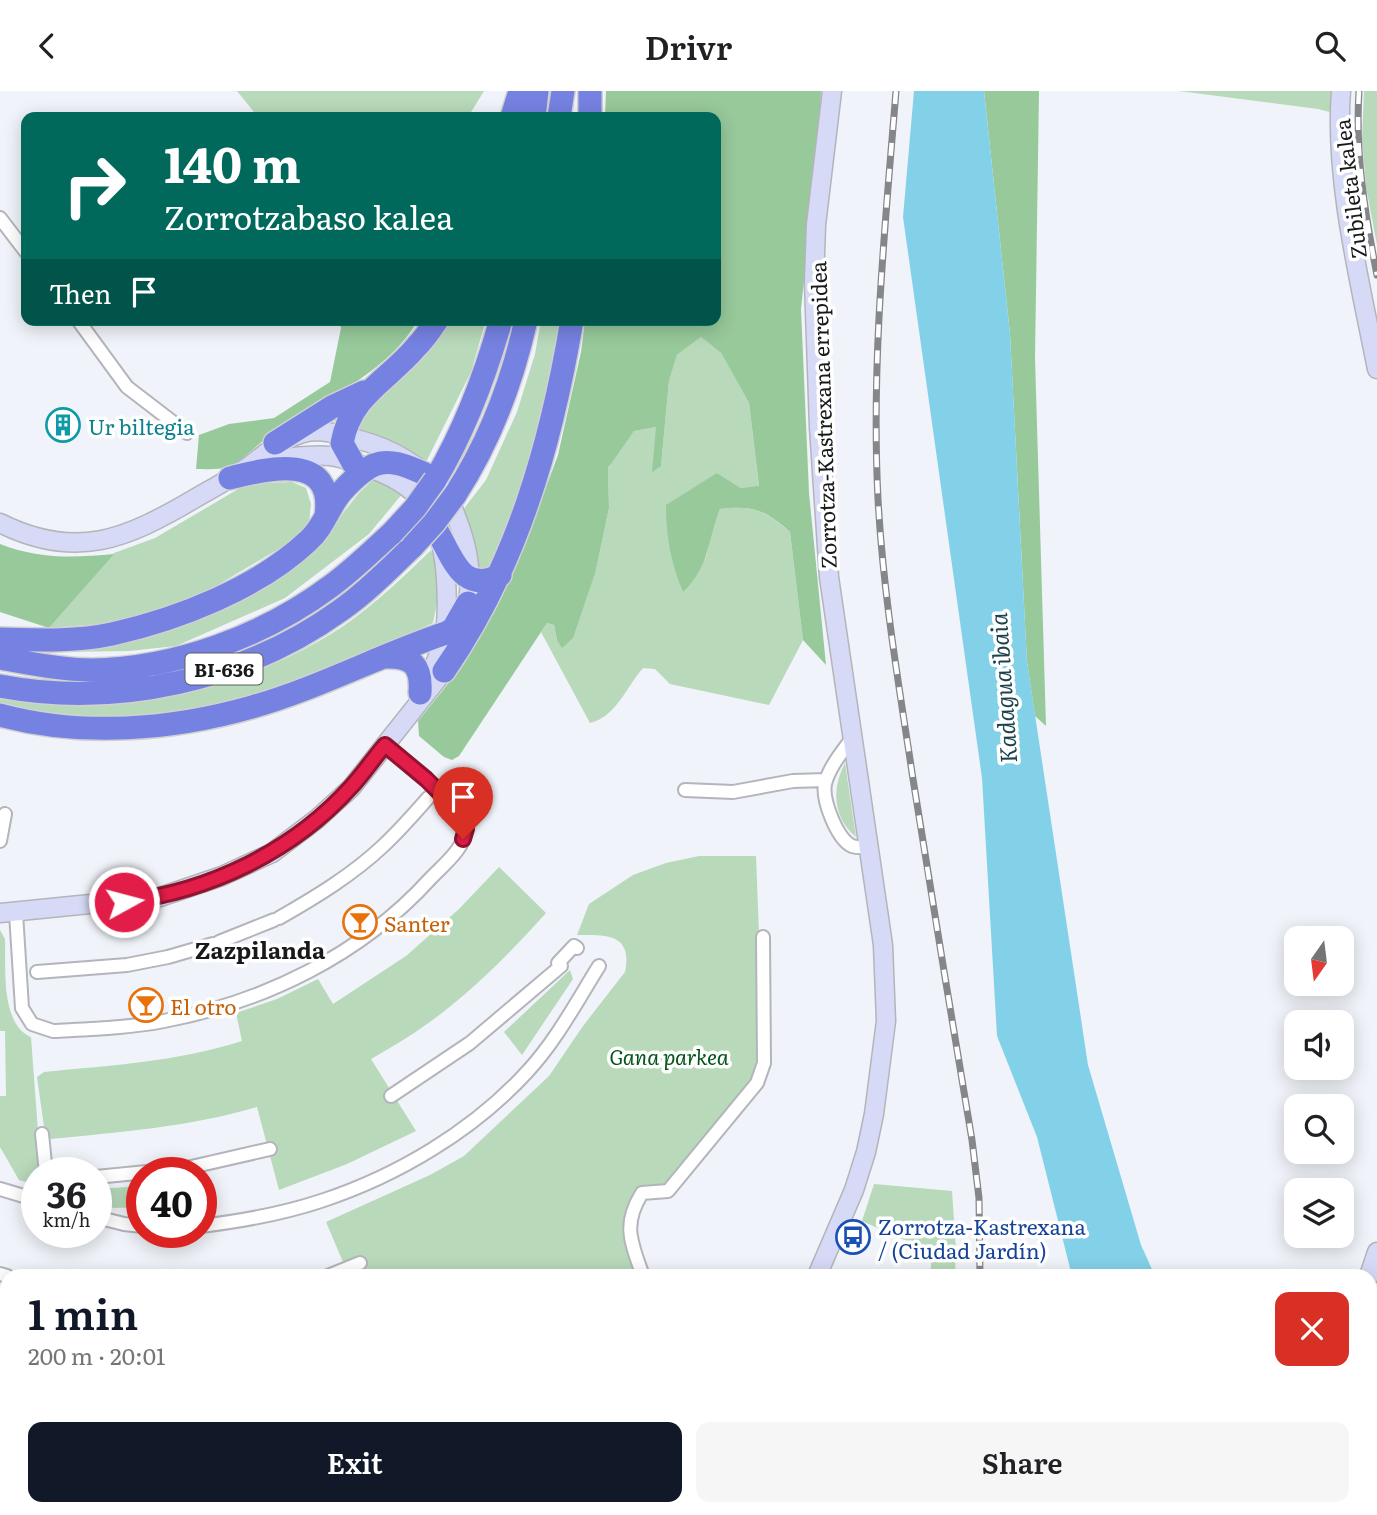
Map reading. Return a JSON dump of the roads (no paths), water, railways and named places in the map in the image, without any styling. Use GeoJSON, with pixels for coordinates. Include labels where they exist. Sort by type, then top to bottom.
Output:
{"type":"FeatureCollection","features":[{"type":"Feature","properties":{"kind":"highway"},"geometry":{"type":"LineString","coordinates":[[514,112],[520,91]]}},
{"type":"Feature","properties":{"kind":"highway"},"geometry":{"type":"LineString","coordinates":[[535,112],[537,91]]}},
{"type":"Feature","properties":{"kind":"highway"},"geometry":{"type":"LineString","coordinates":[[560,112],[562,91]]}},
{"type":"Feature","properties":{"kind":"highway"},"geometry":{"type":"LineString","coordinates":[[590,91],[590,112]]}},
{"type":"Feature","properties":{"kind":"highway"},"geometry":{"type":"LineString","coordinates":[[361,465],[342,443],[351,413],[373,387],[417,348],[433,326]]}},
{"type":"Feature","properties":{"kind":"highway","name":"BI-636"},"geometry":{"type":"LineString","coordinates":[[0,658],[90,670],[182,657],[259,629],[331,586],[415,508],[430,477],[450,455],[487,369],[499,326]]}},
{"type":"Feature","properties":{"kind":"highway","name":"BI-636"},"geometry":{"type":"LineString","coordinates":[[0,686],[64,694],[148,690],[229,668],[286,644],[341,610],[413,546],[455,495],[485,442],[502,403],[518,357],[525,326]]}},
{"type":"Feature","properties":{"kind":"highway"},"geometry":{"type":"LineString","coordinates":[[444,670],[464,642],[516,540],[533,490],[564,366],[571,326]]}},
{"type":"Feature","properties":{"kind":"highway"},"geometry":{"type":"LineString","coordinates":[[275,443],[332,407],[373,387]]}},
{"type":"Feature","properties":{"kind":"highway"},"geometry":{"type":"LineString","coordinates":[[0,639],[47,641],[111,634],[219,600],[270,569],[317,533],[336,498],[361,465],[398,463],[430,477]]}},
{"type":"Feature","properties":{"kind":"highway"},"geometry":{"type":"LineString","coordinates":[[230,478],[282,467],[304,471],[319,480],[328,501],[326,516]]}},
{"type":"Feature","properties":{"kind":"highway"},"geometry":{"type":"LineString","coordinates":[[437,531],[458,570],[471,579],[487,581],[500,575]]}},
{"type":"Feature","properties":{"kind":"highway"},"geometry":{"type":"LineString","coordinates":[[0,716],[49,725],[138,728],[185,722],[253,707],[446,633],[453,629],[468,603]]}},
{"type":"Feature","properties":{"kind":"highway"},"geometry":{"type":"LineString","coordinates":[[382,657],[402,656],[413,663],[421,678],[419,699]]}},
{"type":"Feature","properties":{"kind":"street","name":"Zorrotza-Kastrexana errepidea"},"geometry":{"type":"LineString","coordinates":[[820,1269],[854,1190],[874,1114],[886,1021],[884,969],[869,847],[829,577],[817,381],[814,282],[816,225],[832,91]]}},
{"type":"Feature","properties":{"kind":"street","name":"Zubileta kalea"},"geometry":{"type":"LineString","coordinates":[[1341,91],[1340,130],[1347,204],[1377,369]]}},
{"type":"Feature","properties":{"kind":"street"},"geometry":{"type":"LineString","coordinates":[[0,218],[21,245]]}},
{"type":"Feature","properties":{"kind":"street"},"geometry":{"type":"LineString","coordinates":[[82,326],[127,387],[187,433]]}},
{"type":"Feature","properties":{"kind":"street"},"geometry":{"type":"LineString","coordinates":[[0,523],[43,540],[70,543],[108,540],[165,516],[251,465],[275,443],[304,432],[329,432],[384,447],[412,463],[447,494],[467,544],[471,579],[463,630],[444,670],[351,788],[317,819],[272,853],[245,867],[160,897],[8,913],[21,973],[22,1008],[32,1024],[53,1031],[162,1021],[210,1010],[271,989],[309,971],[367,937],[409,902],[459,848],[466,829],[460,813],[426,779],[385,745]]}},
{"type":"Feature","properties":{"kind":"street"},"geometry":{"type":"LineString","coordinates":[[251,465],[271,459],[331,456],[361,465],[413,490],[430,510],[444,550],[446,633],[419,699]]}},
{"type":"Feature","properties":{"kind":"street"},"geometry":{"type":"LineString","coordinates":[[853,737],[836,760],[824,790],[828,812],[845,841],[851,846],[869,847]]}},
{"type":"Feature","properties":{"kind":"street"},"geometry":{"type":"LineString","coordinates":[[685,790],[733,792],[793,781],[826,780]]}},
{"type":"Feature","properties":{"kind":"street"},"geometry":{"type":"LineString","coordinates":[[37,972],[127,965],[168,957],[216,943],[277,919],[325,892],[355,869],[384,845],[428,798]]}},
{"type":"Feature","properties":{"kind":"street"},"geometry":{"type":"LineString","coordinates":[[0,841],[5,814]]}},
{"type":"Feature","properties":{"kind":"street"},"geometry":{"type":"LineString","coordinates":[[641,1269],[631,1239],[631,1210],[642,1193],[668,1191],[757,1083],[764,1063],[764,937]]}},
{"type":"Feature","properties":{"kind":"street"},"geometry":{"type":"LineString","coordinates":[[391,1096],[470,1043],[561,966],[558,963],[574,946],[577,948]]}},
{"type":"Feature","properties":{"kind":"street"},"geometry":{"type":"LineString","coordinates":[[217,1224],[260,1218],[322,1201],[374,1179],[442,1144],[498,1100],[528,1072],[598,966]]}},
{"type":"Feature","properties":{"kind":"street"},"geometry":{"type":"LineString","coordinates":[[42,1134],[44,1157]]}},
{"type":"Feature","properties":{"kind":"street"},"geometry":{"type":"LineString","coordinates":[[112,1175],[187,1168],[269,1149]]}},
{"type":"Feature","properties":{"kind":"street"},"geometry":{"type":"LineString","coordinates":[[0,1189],[21,1195]]}},
{"type":"Feature","properties":{"kind":"street"},"geometry":{"type":"LineString","coordinates":[[1371,1269],[1377,1252]]}},
{"type":"Feature","properties":{"kind":"street"},"geometry":{"type":"LineString","coordinates":[[345,1269],[360,1263]]}},
{"type":"Feature","properties":{"kind":"water","name":"Kadagua ibaia"},"geometry":{"type":"Polygon","coordinates":[[[914,91],[984,91],[1010,334],[1027,662],[1088,1065],[1141,1245],[1152,1269],[1070,1269],[1037,1137],[997,1036],[982,778],[903,217],[914,91]]]}},
{"type":"Feature","properties":{"kind":"railway"},"geometry":{"type":"LineString","coordinates":[[896,91],[876,397],[880,534],[902,709],[972,1140],[979,1198],[980,1269]]}},
{"type":"Feature","properties":{"kind":"railway"},"geometry":{"type":"LineString","coordinates":[[1359,91],[1358,138],[1362,184],[1377,275]]}},
{"type":"Feature","properties":{"kind":"place","name":"Ur biltegia"},"geometry":{"type":"Point","coordinates":[63,425]}},
{"type":"Feature","properties":{"kind":"place","name":"Santer"},"geometry":{"type":"Point","coordinates":[360,922]}},
{"type":"Feature","properties":{"kind":"place","name":"El otro"},"geometry":{"type":"Point","coordinates":[146,1005]}},
{"type":"Feature","properties":{"kind":"place","name":"Zorrotza-Kastrexana / (Ciudad Jardín)"},"geometry":{"type":"Point","coordinates":[853,1237]}},
{"type":"Feature","properties":{"kind":"district","name":"Zazpilanda"},"geometry":{"type":"Point","coordinates":[260,949]}},
{"type":"Feature","properties":{"kind":"park label","name":"Gana parkea"},"geometry":{"type":"Point","coordinates":[669,1055]}}]}
